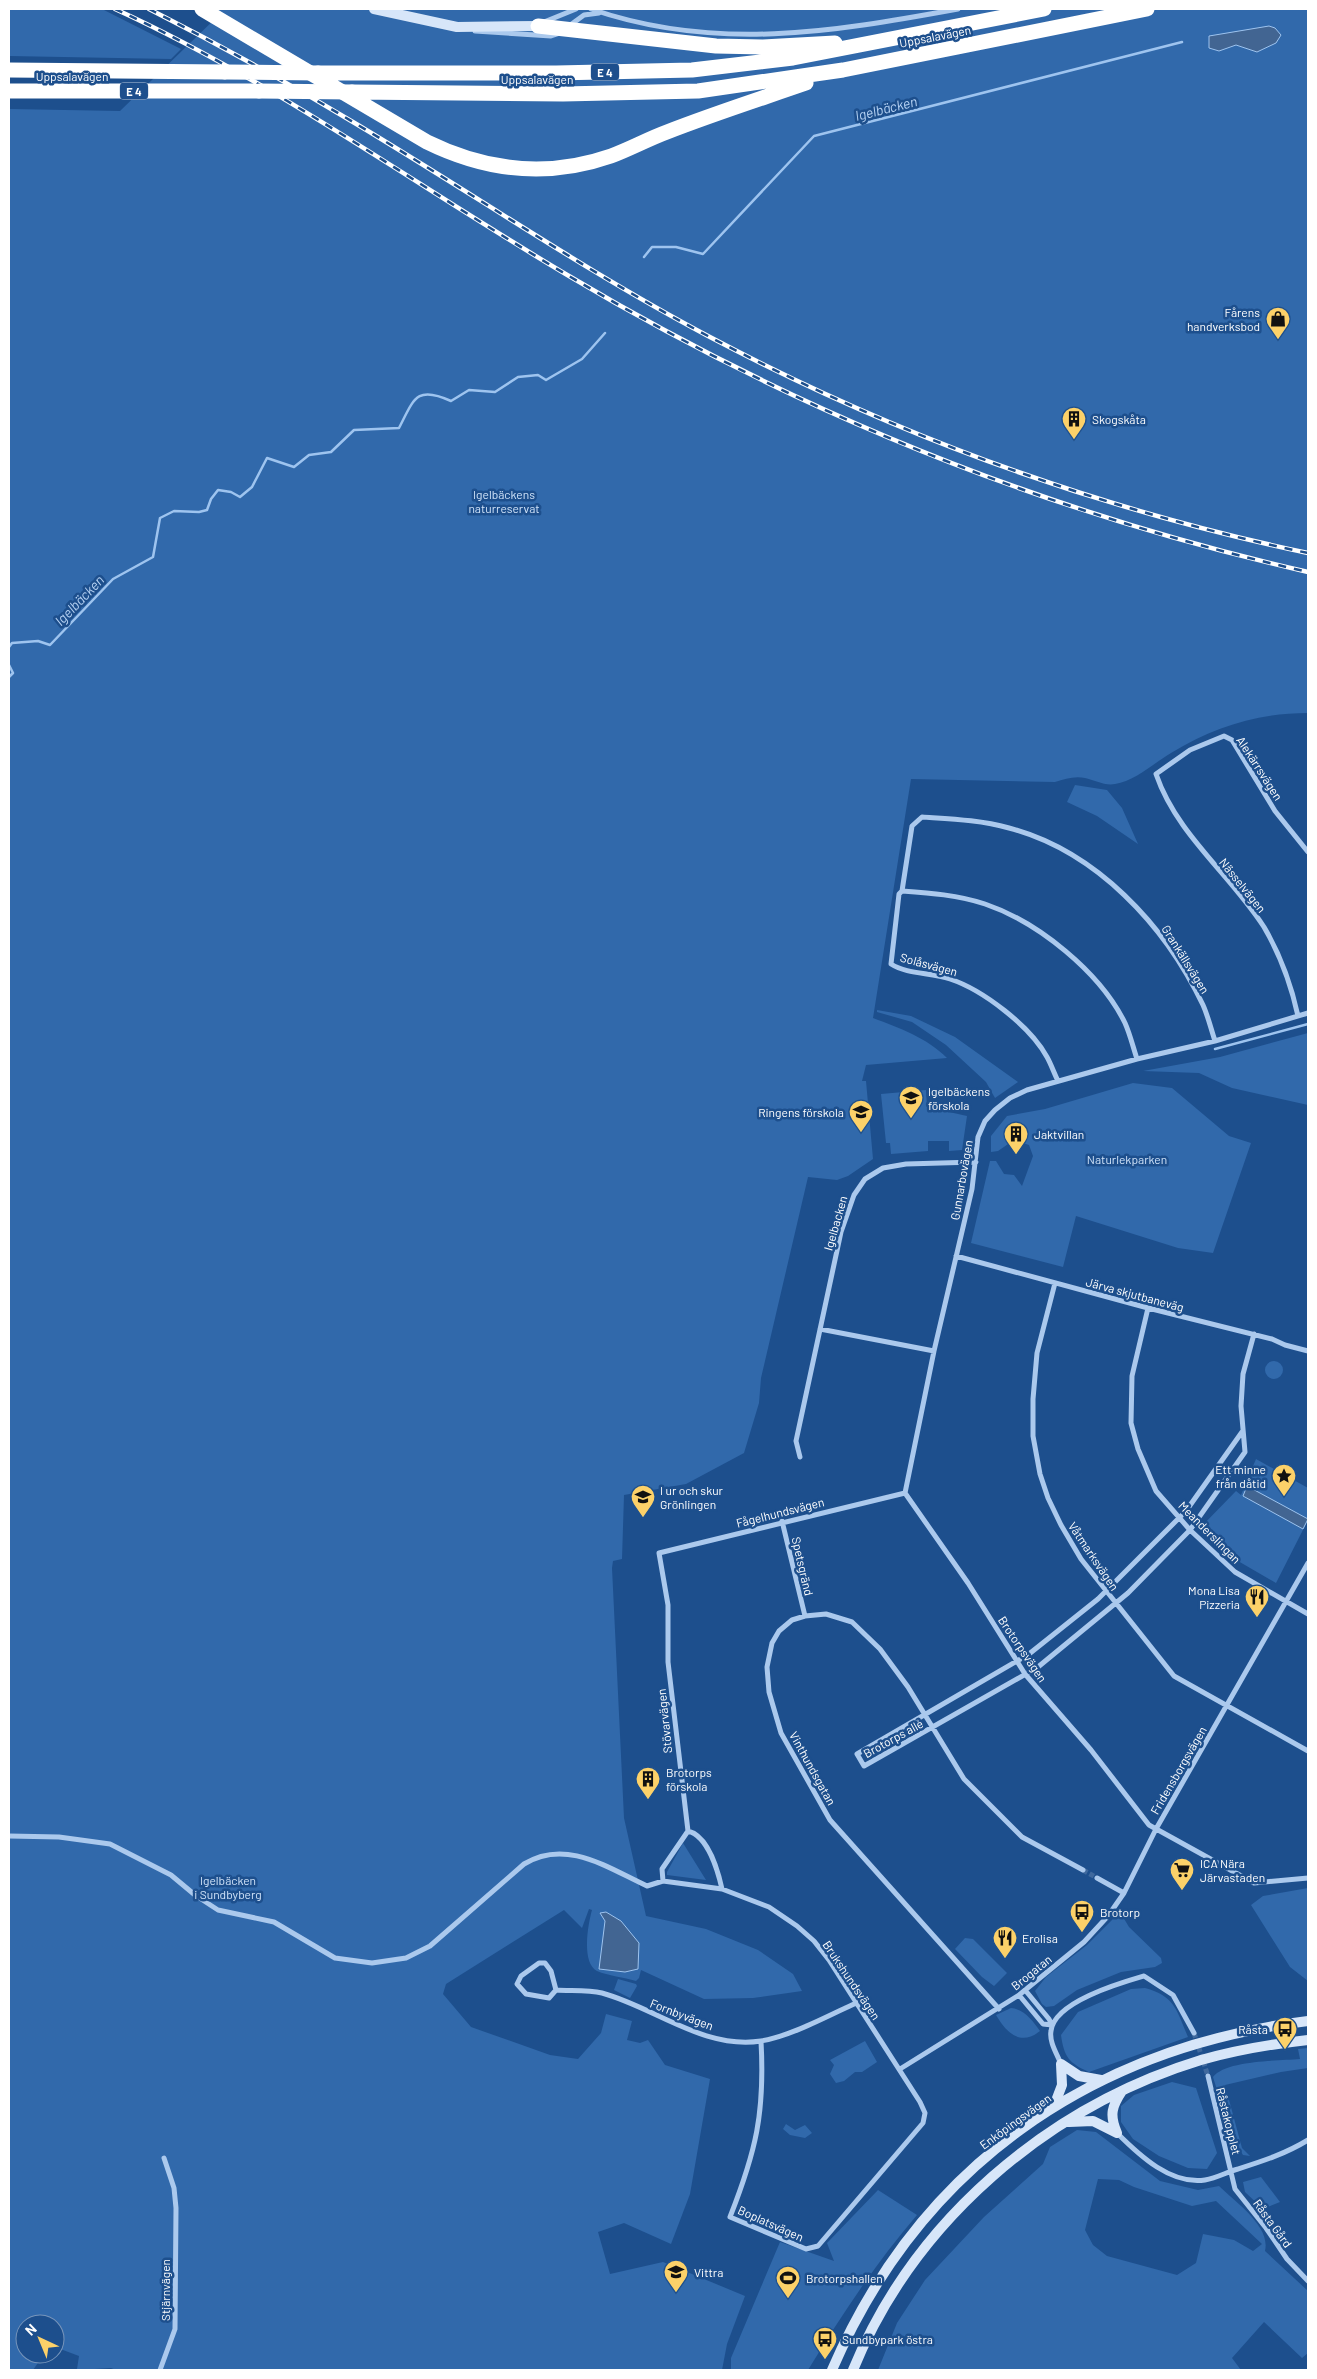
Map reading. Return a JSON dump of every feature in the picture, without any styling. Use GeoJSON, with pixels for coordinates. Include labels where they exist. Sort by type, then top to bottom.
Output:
{"type":"FeatureCollection","features":[{"type":"Feature","properties":{"kind":"highway"},"geometry":{"type":"LineString","coordinates":[[202,9],[427,142],[465,158],[517,168],[552,169],[594,161],[699,120],[843,70]]}},
{"type":"Feature","properties":{"kind":"highway","name":"Uppsalavägen"},"geometry":{"type":"LineString","coordinates":[[9,70],[556,73],[692,70],[793,58],[889,41],[1044,9]]}},
{"type":"Feature","properties":{"kind":"highway","name":"Uppsalavägen"},"geometry":{"type":"LineString","coordinates":[[9,90],[563,94],[698,91],[843,70],[1147,9]]}},
{"type":"Feature","properties":{"kind":"highway"},"geometry":{"type":"LineString","coordinates":[[538,26],[568,27],[716,46],[763,47],[889,41]]}},
{"type":"Feature","properties":{"kind":"main road"},"geometry":{"type":"LineString","coordinates":[[374,9],[457,27],[538,26]]}},
{"type":"Feature","properties":{"kind":"main road","name":"Enköpingsvägen"},"geometry":{"type":"LineString","coordinates":[[832,2370],[873,2290],[913,2233],[942,2200],[990,2154],[1054,2107],[1102,2080],[1142,2062],[1199,2042],[1258,2028],[1308,2021]]}},
{"type":"Feature","properties":{"kind":"main road"},"geometry":{"type":"LineString","coordinates":[[853,2370],[891,2295],[922,2251],[950,2218],[1005,2165],[1065,2122],[1122,2091],[1202,2060],[1252,2048],[1308,2040]]}},
{"type":"Feature","properties":{"kind":"main road"},"geometry":{"type":"LineString","coordinates":[[1061,2064],[1079,2076],[1102,2080]]}},
{"type":"Feature","properties":{"kind":"main road"},"geometry":{"type":"LineString","coordinates":[[1054,2107],[1062,2085],[1061,2064]]}},
{"type":"Feature","properties":{"kind":"main road"},"geometry":{"type":"LineString","coordinates":[[1117,2133],[1111,2116],[1112,2108],[1122,2091]]}},
{"type":"Feature","properties":{"kind":"main road"},"geometry":{"type":"LineString","coordinates":[[1065,2122],[1093,2121],[1117,2133]]}},
{"type":"Feature","properties":{"kind":"street"},"geometry":{"type":"LineString","coordinates":[[538,26],[576,9]]}},
{"type":"Feature","properties":{"kind":"street"},"geometry":{"type":"LineString","coordinates":[[591,9],[630,22],[666,28],[747,35],[851,29],[958,9]]}},
{"type":"Feature","properties":{"kind":"street"},"geometry":{"type":"LineString","coordinates":[[457,27],[482,32],[551,36],[556,35],[584,16],[601,12]]}},
{"type":"Feature","properties":{"kind":"street","name":"Alekärrsvägen"},"geometry":{"type":"LineString","coordinates":[[1156,774],[1160,769],[1190,750],[1224,736],[1232,740],[1276,811],[1308,852]]}},
{"type":"Feature","properties":{"kind":"street","name":"Nässelvägen"},"geometry":{"type":"LineString","coordinates":[[1156,774],[1162,794],[1189,834],[1263,927],[1284,964],[1298,1016]]}},
{"type":"Feature","properties":{"kind":"street","name":"Grankällsvägen"},"geometry":{"type":"LineString","coordinates":[[912,826],[922,817],[972,820],[1010,828],[1047,842],[1082,861],[1130,898],[1161,935],[1204,1007],[1215,1041]]}},
{"type":"Feature","properties":{"kind":"street","name":"Solåsvägen"},"geometry":{"type":"LineString","coordinates":[[912,826],[902,891],[899,894],[891,964],[899,969],[948,978],[974,989],[995,1003],[1019,1024],[1047,1056],[1058,1081]]}},
{"type":"Feature","properties":{"kind":"street"},"geometry":{"type":"LineString","coordinates":[[902,891],[954,896],[986,904],[1049,937],[1074,957],[1117,1008],[1126,1024],[1137,1059]]}},
{"type":"Feature","properties":{"kind":"street","name":"Gunnarbovägen"},"geometry":{"type":"LineString","coordinates":[[905,1493],[934,1352],[972,1189],[978,1137],[985,1121],[1010,1098],[1027,1090],[1137,1059],[1215,1041],[1308,1013]]}},
{"type":"Feature","properties":{"kind":"street","name":"Igelbacken"},"geometry":{"type":"LineString","coordinates":[[800,1457],[796,1441],[846,1212],[854,1194],[865,1179],[882,1168],[906,1164],[976,1162]]}},
{"type":"Feature","properties":{"kind":"street","name":"Järva skjutbaneväg"},"geometry":{"type":"LineString","coordinates":[[956,1256],[1148,1308],[1254,1334],[1308,1351]]}},
{"type":"Feature","properties":{"kind":"street","name":"Våtmarksvägen"},"geometry":{"type":"LineString","coordinates":[[1055,1282],[1037,1354],[1033,1399],[1035,1450],[1048,1498],[1081,1559],[1174,1676],[1226,1706]]}},
{"type":"Feature","properties":{"kind":"street","name":"Meanderslingan"},"geometry":{"type":"LineString","coordinates":[[1148,1308],[1132,1376],[1131,1423],[1138,1449],[1156,1491],[1190,1530],[1236,1572],[1288,1602]]}},
{"type":"Feature","properties":{"kind":"street"},"geometry":{"type":"LineString","coordinates":[[820,1329],[934,1352]]}},
{"type":"Feature","properties":{"kind":"street","name":"Brotorps allé"},"geometry":{"type":"LineString","coordinates":[[1242,1432],[1179,1518],[1106,1591],[1036,1649],[857,1754],[864,1766],[1046,1662],[1128,1593],[1190,1530],[1244,1452],[1245,1440],[1242,1432],[1243,1374],[1254,1334]]}},
{"type":"Feature","properties":{"kind":"street","name":"Fågelhundsvägen"},"geometry":{"type":"LineString","coordinates":[[659,1552],[905,1493]]}},
{"type":"Feature","properties":{"kind":"street","name":"Brotorpsvägen"},"geometry":{"type":"LineString","coordinates":[[905,1493],[968,1583],[1016,1662],[1091,1750],[1149,1825],[1156,1829]]}},
{"type":"Feature","properties":{"kind":"street","name":"Spetsgränd"},"geometry":{"type":"LineString","coordinates":[[782,1521],[805,1616]]}},
{"type":"Feature","properties":{"kind":"street","name":"Stövarvägen"},"geometry":{"type":"LineString","coordinates":[[659,1552],[668,1605],[668,1662],[688,1831]]}},
{"type":"Feature","properties":{"kind":"street","name":"Fridensborgsvägen"},"geometry":{"type":"LineString","coordinates":[[1308,1563],[1288,1602],[1156,1829],[1254,1883],[1308,1878]]}},
{"type":"Feature","properties":{"kind":"street"},"geometry":{"type":"LineString","coordinates":[[1288,1602],[1308,1614]]}},
{"type":"Feature","properties":{"kind":"street","name":"Vinthundsgatan"},"geometry":{"type":"LineString","coordinates":[[998,2009],[830,1820],[781,1732],[769,1692],[766,1667],[772,1643],[779,1631],[792,1620],[805,1616],[826,1614],[852,1622],[880,1648],[925,1714],[964,1779],[1022,1837],[1083,1870]]}},
{"type":"Feature","properties":{"kind":"street"},"geometry":{"type":"LineString","coordinates":[[1226,1706],[1308,1751]]}},
{"type":"Feature","properties":{"kind":"street","name":"Brogatan"},"geometry":{"type":"LineString","coordinates":[[900,2069],[1019,1995],[1084,1942],[1108,1916],[1124,1893],[1156,1829]]}},
{"type":"Feature","properties":{"kind":"street"},"geometry":{"type":"LineString","coordinates":[[663,1880],[662,1869],[688,1831],[693,1832],[702,1841],[718,1871],[722,1889]]}},
{"type":"Feature","properties":{"kind":"street","name":"Brukshundsvägen"},"geometry":{"type":"LineString","coordinates":[[9,1836],[59,1837],[110,1844],[171,1875],[195,1895],[218,1910],[274,1922],[335,1958],[372,1963],[406,1958],[430,1946],[524,1864],[543,1855],[554,1853],[577,1855],[647,1886],[663,1880],[722,1889],[769,1907],[814,1941],[829,1960],[900,2069]]}},
{"type":"Feature","properties":{"kind":"street"},"geometry":{"type":"LineString","coordinates":[[1096,1878],[1124,1893]]}},
{"type":"Feature","properties":{"kind":"street","name":"Fornbyvägen"},"geometry":{"type":"LineString","coordinates":[[539,1963],[545,1963],[551,1971],[556,1990],[549,1998],[536,1998],[526,1994],[517,1984],[528,1970],[539,1963]]}},
{"type":"Feature","properties":{"kind":"street"},"geometry":{"type":"LineString","coordinates":[[1019,1995],[1044,2024],[1052,2025],[1077,2003],[1097,1991],[1144,1976],[1173,1995],[1194,2033]]}},
{"type":"Feature","properties":{"kind":"street","name":"Fornbyvägen"},"geometry":{"type":"LineString","coordinates":[[556,1990],[601,1993],[706,2035],[737,2041],[761,2041],[814,2023],[856,2003]]}},
{"type":"Feature","properties":{"kind":"street"},"geometry":{"type":"LineString","coordinates":[[1025,1990],[1052,2025],[1051,2040],[1061,2064]]}},
{"type":"Feature","properties":{"kind":"street","name":"Boplatsvägen"},"geometry":{"type":"LineString","coordinates":[[761,2041],[763,2077],[760,2124],[749,2169],[730,2217],[806,2249],[818,2246],[923,2124],[924,2112],[920,2102],[900,2069]]}},
{"type":"Feature","properties":{"kind":"street","name":"Råstakopplet"},"geometry":{"type":"LineString","coordinates":[[1208,2076],[1231,2170]]}},
{"type":"Feature","properties":{"kind":"street"},"geometry":{"type":"LineString","coordinates":[[1117,2133],[1135,2151],[1150,2162],[1186,2180],[1212,2178],[1231,2170],[1269,2160],[1308,2140]]}},
{"type":"Feature","properties":{"kind":"street","name":"Stjärnvägen"},"geometry":{"type":"LineString","coordinates":[[160,2370],[175,2329],[176,2208],[174,2188],[164,2158]]}},
{"type":"Feature","properties":{"kind":"street","name":"Råsta Gård"},"geometry":{"type":"LineString","coordinates":[[1231,2170],[1235,2189],[1266,2228],[1291,2265],[1308,2281]]}},
{"type":"Feature","properties":{"kind":"green space"},"geometry":{"type":"Polygon","coordinates":[[[9,9],[102,9],[181,49],[171,59],[9,56],[9,9]]]}},
{"type":"Feature","properties":{"kind":"green space","name":"Igelbäckens naturreservat"},"geometry":{"type":"Polygon","coordinates":[[[216,9],[1308,9],[1308,713],[1254,719],[1220,729],[1187,744],[1137,776],[1115,784],[1077,777],[1055,782],[911,779],[873,1018],[922,1039],[947,1058],[866,1065],[862,1081],[866,1081],[873,1159],[848,1176],[837,1180],[808,1177],[761,1378],[759,1403],[744,1453],[686,1484],[624,1495],[622,1559],[613,1561],[612,1568],[624,1818],[646,1916],[706,1929],[758,1950],[793,1974],[802,1991],[753,1998],[704,1999],[641,1970],[636,1981],[601,1973],[592,1967],[587,1952],[592,1910],[589,1909],[582,1928],[564,1910],[446,1984],[443,1994],[471,2027],[550,2055],[578,2059],[601,2033],[606,2014],[632,2021],[627,2040],[640,2043],[648,2040],[665,2065],[710,2079],[690,2194],[671,2244],[624,2223],[598,2232],[610,2274],[663,2262],[745,2296],[727,2344],[722,2370],[116,2370],[111,2368],[79,2370],[77,2369],[79,2356],[65,2351],[65,2314],[15,2314],[15,2364],[37,2364],[33,2370],[9,2370],[9,109],[120,111],[221,13],[216,9]]]}},
{"type":"Feature","properties":{"kind":"green space"},"geometry":{"type":"Polygon","coordinates":[[[1075,785],[1107,790],[1122,808],[1138,844],[1097,816],[1067,802],[1075,785]]]}},
{"type":"Feature","properties":{"kind":"green space"},"geometry":{"type":"Polygon","coordinates":[[[877,1010],[911,1016],[955,1037],[1018,1082],[995,1098],[986,1082],[946,1045],[912,1022],[877,1012],[877,1010]]]}},
{"type":"Feature","properties":{"kind":"green space"},"geometry":{"type":"Polygon","coordinates":[[[1308,1033],[1308,1105],[1232,1088],[1199,1073],[1143,1071],[1220,1057],[1308,1033]]]}},
{"type":"Feature","properties":{"kind":"green space","name":"Naturlekparken"},"geometry":{"type":"Polygon","coordinates":[[[1133,1083],[1172,1088],[1229,1136],[1251,1143],[1213,1253],[1178,1248],[1076,1216],[1063,1267],[971,1243],[990,1161],[996,1161],[1004,1174],[1014,1175],[1022,1186],[1033,1156],[1029,1145],[1014,1140],[998,1151],[991,1152],[991,1136],[1007,1116],[1045,1109],[1133,1083]]]}},
{"type":"Feature","properties":{"kind":"green space"},"geometry":{"type":"Polygon","coordinates":[[[926,1090],[927,1107],[967,1116],[962,1150],[949,1151],[949,1141],[928,1141],[928,1151],[891,1154],[890,1143],[886,1143],[881,1094],[926,1090]]]}},
{"type":"Feature","properties":{"kind":"green space"},"geometry":{"type":"Polygon","coordinates":[[[1270,1361],[1278,1361],[1283,1366],[1281,1377],[1270,1379],[1265,1374],[1265,1366],[1270,1361]]]}},
{"type":"Feature","properties":{"kind":"green space"},"geometry":{"type":"Polygon","coordinates":[[[1256,1459],[1308,1488],[1308,1519],[1248,1487],[1243,1496],[1303,1529],[1308,1520],[1276,1583],[1226,1554],[1200,1528],[1236,1491],[1241,1495],[1256,1459]]]}},
{"type":"Feature","properties":{"kind":"green space"},"geometry":{"type":"Polygon","coordinates":[[[683,1843],[706,1880],[667,1875],[683,1843]]]}},
{"type":"Feature","properties":{"kind":"green space"},"geometry":{"type":"Polygon","coordinates":[[[1308,1888],[1308,1981],[1290,1967],[1251,1905],[1263,1896],[1308,1888]]]}},
{"type":"Feature","properties":{"kind":"green space"},"geometry":{"type":"Polygon","coordinates":[[[1120,1912],[1129,1927],[1161,1958],[1162,1963],[1155,1967],[1121,1972],[1077,1990],[1054,2006],[1046,2007],[1042,2004],[1035,1991],[1046,1977],[1087,1945],[1120,1912]]]}},
{"type":"Feature","properties":{"kind":"green space"},"geometry":{"type":"Polygon","coordinates":[[[965,1938],[973,1939],[1007,1973],[994,1986],[982,1977],[955,1949],[965,1938]]]}},
{"type":"Feature","properties":{"kind":"green space"},"geometry":{"type":"Polygon","coordinates":[[[618,1979],[636,1984],[637,1986],[630,1998],[614,1990],[618,1979]]]}},
{"type":"Feature","properties":{"kind":"green space"},"geometry":{"type":"Polygon","coordinates":[[[1145,1988],[1163,1995],[1169,2000],[1174,2006],[1188,2037],[1089,2072],[1072,2062],[1066,2054],[1061,2035],[1078,2012],[1131,1989],[1145,1988]]]}},
{"type":"Feature","properties":{"kind":"green space"},"geometry":{"type":"Polygon","coordinates":[[[1011,2008],[1024,2013],[1040,2031],[1026,2038],[1009,2032],[996,2015],[1011,2008]]]}},
{"type":"Feature","properties":{"kind":"green space"},"geometry":{"type":"Polygon","coordinates":[[[865,2041],[877,2062],[862,2072],[855,2072],[844,2081],[836,2083],[830,2074],[834,2065],[830,2060],[865,2041]]]}},
{"type":"Feature","properties":{"kind":"green space"},"geometry":{"type":"Polygon","coordinates":[[[1308,2048],[1308,2068],[1225,2085],[1242,2148],[1250,2156],[1243,2155],[1231,2135],[1213,2077],[1220,2071],[1240,2064],[1300,2059],[1298,2049],[1308,2048]]]}},
{"type":"Feature","properties":{"kind":"green space"},"geometry":{"type":"Polygon","coordinates":[[[1172,2082],[1196,2088],[1217,2153],[1207,2169],[1188,2168],[1159,2156],[1133,2139],[1121,2122],[1121,2106],[1134,2095],[1172,2082]]]}},
{"type":"Feature","properties":{"kind":"green space"},"geometry":{"type":"Polygon","coordinates":[[[786,2124],[795,2130],[805,2125],[812,2133],[805,2138],[790,2135],[783,2129],[786,2124]]]}},
{"type":"Feature","properties":{"kind":"green space"},"geometry":{"type":"Polygon","coordinates":[[[1077,2130],[1096,2132],[1160,2181],[1198,2190],[1219,2186],[1257,2224],[1263,2233],[1265,2251],[1308,2291],[1308,2353],[1302,2358],[1264,2322],[1232,2358],[1241,2370],[878,2370],[897,2323],[925,2280],[984,2217],[1043,2164],[1050,2147],[1077,2130]],[[1098,2179],[1085,2230],[1093,2245],[1107,2256],[1177,2275],[1196,2263],[1203,2234],[1234,2240],[1253,2251],[1262,2244],[1216,2201],[1192,2206],[1134,2187],[1119,2180],[1098,2179]]]}},
{"type":"Feature","properties":{"kind":"green space"},"geometry":{"type":"Polygon","coordinates":[[[1261,2177],[1280,2202],[1263,2209],[1245,2192],[1243,2182],[1261,2177]]]}},
{"type":"Feature","properties":{"kind":"green space"},"geometry":{"type":"Polygon","coordinates":[[[878,2190],[917,2215],[859,2291],[808,2370],[731,2370],[731,2358],[780,2242],[834,2261],[827,2243],[878,2190]]]}},
{"type":"Feature","properties":{"kind":"shaded area"},"geometry":{"type":"Polygon","coordinates":[[[1269,26],[1275,28],[1281,35],[1276,43],[1257,52],[1236,45],[1219,51],[1209,48],[1209,36],[1269,26]]]}},
{"type":"Feature","properties":{"kind":"shaded area"},"geometry":{"type":"Polygon","coordinates":[[[1247,1486],[1308,1519],[1303,1529],[1243,1496],[1247,1486]]]}},
{"type":"Feature","properties":{"kind":"shaded area"},"geometry":{"type":"Polygon","coordinates":[[[606,1912],[621,1921],[639,1943],[638,1969],[625,1972],[599,1969],[605,1921],[600,1913],[606,1912]]]}},
{"type":"Feature","properties":{"kind":"waterway","name":"Igelbäcken"},"geometry":{"type":"LineString","coordinates":[[644,257],[652,247],[676,247],[703,254],[814,136],[1182,42]]}},
{"type":"Feature","properties":{"kind":"waterway","name":"Igelbäcken"},"geometry":{"type":"LineString","coordinates":[[9,647],[12,643],[38,641],[50,645],[113,579],[153,557],[160,518],[174,511],[199,512],[207,510],[211,499],[218,490],[231,492],[240,497],[252,487],[267,458],[294,467],[309,455],[331,452],[354,430],[399,428],[413,402],[423,395],[430,394],[451,401],[469,390],[495,392],[518,377],[538,375],[546,380],[582,359],[605,333]]}},
{"type":"Feature","properties":{"kind":"waterway","name":"Igelbäcken"},"geometry":{"type":"LineString","coordinates":[[9,665],[13,673],[9,677]]}},
{"type":"Feature","properties":{"kind":"waterway"},"geometry":{"type":"LineString","coordinates":[[1215,1049],[1308,1024]]}},
{"type":"Feature","properties":{"kind":"tunnel"},"geometry":{"type":"LineString","coordinates":[[1083,1870],[1097,1878]]}},
{"type":"Feature","properties":{"kind":"tunnel"},"geometry":{"type":"LineString","coordinates":[[1194,2033],[1208,2076]]}},
{"type":"Feature","properties":{"kind":"railway"},"geometry":{"type":"LineString","coordinates":[[115,9],[232,69],[345,136],[569,276],[657,326],[745,372],[835,414],[926,453],[1019,488],[1114,520],[1210,548],[1308,572]]}},
{"type":"Feature","properties":{"kind":"railway"},"geometry":{"type":"LineString","coordinates":[[149,9],[281,80],[332,110],[619,286],[708,336],[779,372],[852,406],[1000,466],[1152,515],[1308,553]]}},
{"type":"Feature","properties":{"kind":"place","name":"Fårens handverksbod"},"geometry":{"type":"Point","coordinates":[1278,340]}},
{"type":"Feature","properties":{"kind":"place","name":"Skogskåta"},"geometry":{"type":"Point","coordinates":[1074,440]}},
{"type":"Feature","properties":{"kind":"place","name":"Igelbäckens förskola"},"geometry":{"type":"Point","coordinates":[911,1119]}},
{"type":"Feature","properties":{"kind":"place","name":"Ringens förskola"},"geometry":{"type":"Point","coordinates":[861,1133]}},
{"type":"Feature","properties":{"kind":"place","name":"Jaktvillan"},"geometry":{"type":"Point","coordinates":[1016,1155]}},
{"type":"Feature","properties":{"kind":"place","name":"Ett minne från dåtid"},"geometry":{"type":"Point","coordinates":[1284,1497]}},
{"type":"Feature","properties":{"kind":"place","name":"I ur och skur Grönlingen"},"geometry":{"type":"Point","coordinates":[643,1518]}},
{"type":"Feature","properties":{"kind":"place","name":"Mona Lisa Pizzeria"},"geometry":{"type":"Point","coordinates":[1257,1618]}},
{"type":"Feature","properties":{"kind":"place","name":"Brotorps förskola"},"geometry":{"type":"Point","coordinates":[648,1800]}},
{"type":"Feature","properties":{"kind":"place","name":"ICA Nära Järvastaden"},"geometry":{"type":"Point","coordinates":[1182,1891]}},
{"type":"Feature","properties":{"kind":"place","name":"Brotorp"},"geometry":{"type":"Point","coordinates":[1082,1933]}},
{"type":"Feature","properties":{"kind":"place","name":"Erolisa"},"geometry":{"type":"Point","coordinates":[1005,1959]}},
{"type":"Feature","properties":{"kind":"place","name":"Råsta"},"geometry":{"type":"Point","coordinates":[1285,2050]}},
{"type":"Feature","properties":{"kind":"place","name":"Vittra"},"geometry":{"type":"Point","coordinates":[676,2293]}},
{"type":"Feature","properties":{"kind":"place","name":"Brotorpshallen"},"geometry":{"type":"Point","coordinates":[788,2299]}},
{"type":"Feature","properties":{"kind":"place","name":"Sundbypark östra"},"geometry":{"type":"Point","coordinates":[825,2360]}},
{"type":"Feature","properties":{"kind":"park label","name":"Igelbäcken i Sundbyberg"},"geometry":{"type":"Point","coordinates":[228,1887]}}]}
